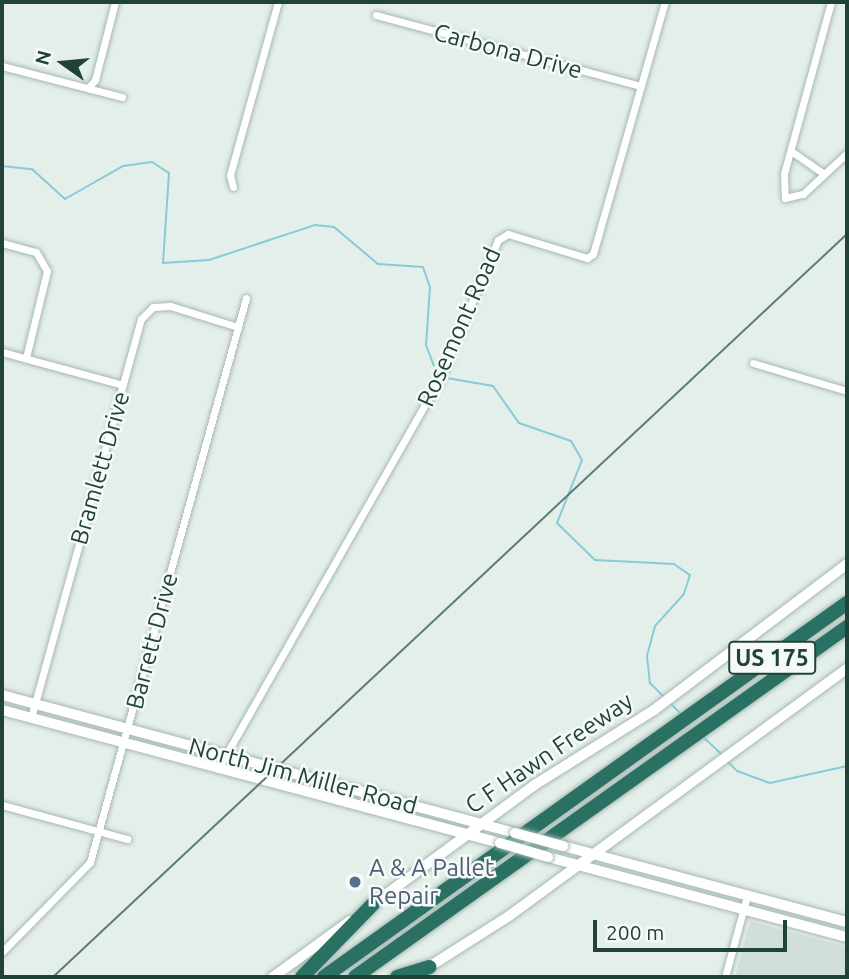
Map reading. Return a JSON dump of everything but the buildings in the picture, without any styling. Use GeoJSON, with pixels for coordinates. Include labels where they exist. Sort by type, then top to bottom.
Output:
{"type":"FeatureCollection","features":[{"type":"Feature","properties":{"kind":"highway","name":"C F Hawn Freeway"},"geometry":{"type":"LineString","coordinates":[[324,977],[698,713],[847,603]]}},
{"type":"Feature","properties":{"kind":"highway","name":"US 175"},"geometry":{"type":"LineString","coordinates":[[355,977],[847,627]]}},
{"type":"Feature","properties":{"kind":"highway"},"geometry":{"type":"LineString","coordinates":[[814,652],[847,636]]}},
{"type":"Feature","properties":{"kind":"highway"},"geometry":{"type":"LineString","coordinates":[[303,977],[373,904]]}},
{"type":"Feature","properties":{"kind":"highway"},"geometry":{"type":"LineString","coordinates":[[397,977],[429,967]]}},
{"type":"Feature","properties":{"kind":"main road","name":"C F Hawn Freeway"},"geometry":{"type":"LineString","coordinates":[[274,977],[481,824],[654,710],[847,564]]}},
{"type":"Feature","properties":{"kind":"main road"},"geometry":{"type":"LineString","coordinates":[[412,977],[594,855],[847,669]]}},
{"type":"Feature","properties":{"kind":"main road","name":"North Jim Miller Road"},"geometry":{"type":"LineString","coordinates":[[2,695],[843,921]]}},
{"type":"Feature","properties":{"kind":"main road","name":"North Jim Miller Road"},"geometry":{"type":"LineString","coordinates":[[2,710],[425,821],[500,844],[847,937]]}},
{"type":"Feature","properties":{"kind":"main road"},"geometry":{"type":"LineString","coordinates":[[425,821],[442,832],[442,853]]}},
{"type":"Feature","properties":{"kind":"main road"},"geometry":{"type":"LineString","coordinates":[[634,880],[637,866]]}},
{"type":"Feature","properties":{"kind":"main road"},"geometry":{"type":"LineString","coordinates":[[685,894],[689,881]]}},
{"type":"Feature","properties":{"kind":"main road"},"geometry":{"type":"LineString","coordinates":[[835,933],[843,921]]}},
{"type":"Feature","properties":{"kind":"street"},"geometry":{"type":"LineString","coordinates":[[88,88],[95,80],[115,2]]}},
{"type":"Feature","properties":{"kind":"street"},"geometry":{"type":"LineString","coordinates":[[233,187],[230,175],[278,2]]}},
{"type":"Feature","properties":{"kind":"street","name":"Rosemont Road"},"geometry":{"type":"LineString","coordinates":[[219,767],[441,376],[498,240],[508,234],[587,258],[593,254],[665,2]]}},
{"type":"Feature","properties":{"kind":"street"},"geometry":{"type":"LineString","coordinates":[[831,2],[790,151],[782,192],[796,199],[847,153]]}},
{"type":"Feature","properties":{"kind":"street","name":"Carbona Drive"},"geometry":{"type":"LineString","coordinates":[[376,15],[641,86]]}},
{"type":"Feature","properties":{"kind":"street"},"geometry":{"type":"LineString","coordinates":[[2,66],[122,97]]}},
{"type":"Feature","properties":{"kind":"street"},"geometry":{"type":"LineString","coordinates":[[790,151],[824,174]]}},
{"type":"Feature","properties":{"kind":"street"},"geometry":{"type":"LineString","coordinates":[[2,243],[36,252],[47,271],[26,358]]}},
{"type":"Feature","properties":{"kind":"street","name":"Barrett Drive"},"geometry":{"type":"LineString","coordinates":[[2,952],[76,882],[90,862],[246,298]]}},
{"type":"Feature","properties":{"kind":"street","name":"Bramlett Drive"},"geometry":{"type":"LineString","coordinates":[[31,718],[141,319],[153,307],[170,306],[238,327]]}},
{"type":"Feature","properties":{"kind":"street"},"geometry":{"type":"LineString","coordinates":[[2,352],[123,385]]}},
{"type":"Feature","properties":{"kind":"street"},"geometry":{"type":"LineString","coordinates":[[753,363],[847,391]]}},
{"type":"Feature","properties":{"kind":"street"},"geometry":{"type":"LineString","coordinates":[[2,805],[127,839]]}},
{"type":"Feature","properties":{"kind":"street"},"geometry":{"type":"LineString","coordinates":[[725,977],[747,896]]}},
{"type":"Feature","properties":{"kind":"shaded area"},"geometry":{"type":"Polygon","coordinates":[[[750,921],[847,947],[847,977],[735,977],[750,921]]]}},
{"type":"Feature","properties":{"kind":"waterway"},"geometry":{"type":"LineString","coordinates":[[2,166],[32,169],[65,199],[123,166],[152,162],[169,173],[163,263],[209,260],[315,225],[334,227],[378,264],[423,267],[430,287],[426,345],[434,366]]}},
{"type":"Feature","properties":{"kind":"waterway"},"geometry":{"type":"LineString","coordinates":[[447,378],[493,386],[519,423],[571,441],[582,460],[557,523],[595,560],[674,564],[690,575],[684,594],[655,626],[647,656],[650,683],[664,697]]}},
{"type":"Feature","properties":{"kind":"waterway"},"geometry":{"type":"LineString","coordinates":[[670,703],[681,714]]}},
{"type":"Feature","properties":{"kind":"waterway"},"geometry":{"type":"LineString","coordinates":[[702,736],[721,754]]}},
{"type":"Feature","properties":{"kind":"waterway"},"geometry":{"type":"LineString","coordinates":[[727,761],[737,771],[770,783],[847,766]]}},
{"type":"Feature","properties":{"kind":"tram line"},"geometry":{"type":"LineString","coordinates":[[53,977],[847,234]]}},
{"type":"Feature","properties":{"kind":"place","name":"A & A Pallet Repair"},"geometry":{"type":"Point","coordinates":[355,882]}}]}
